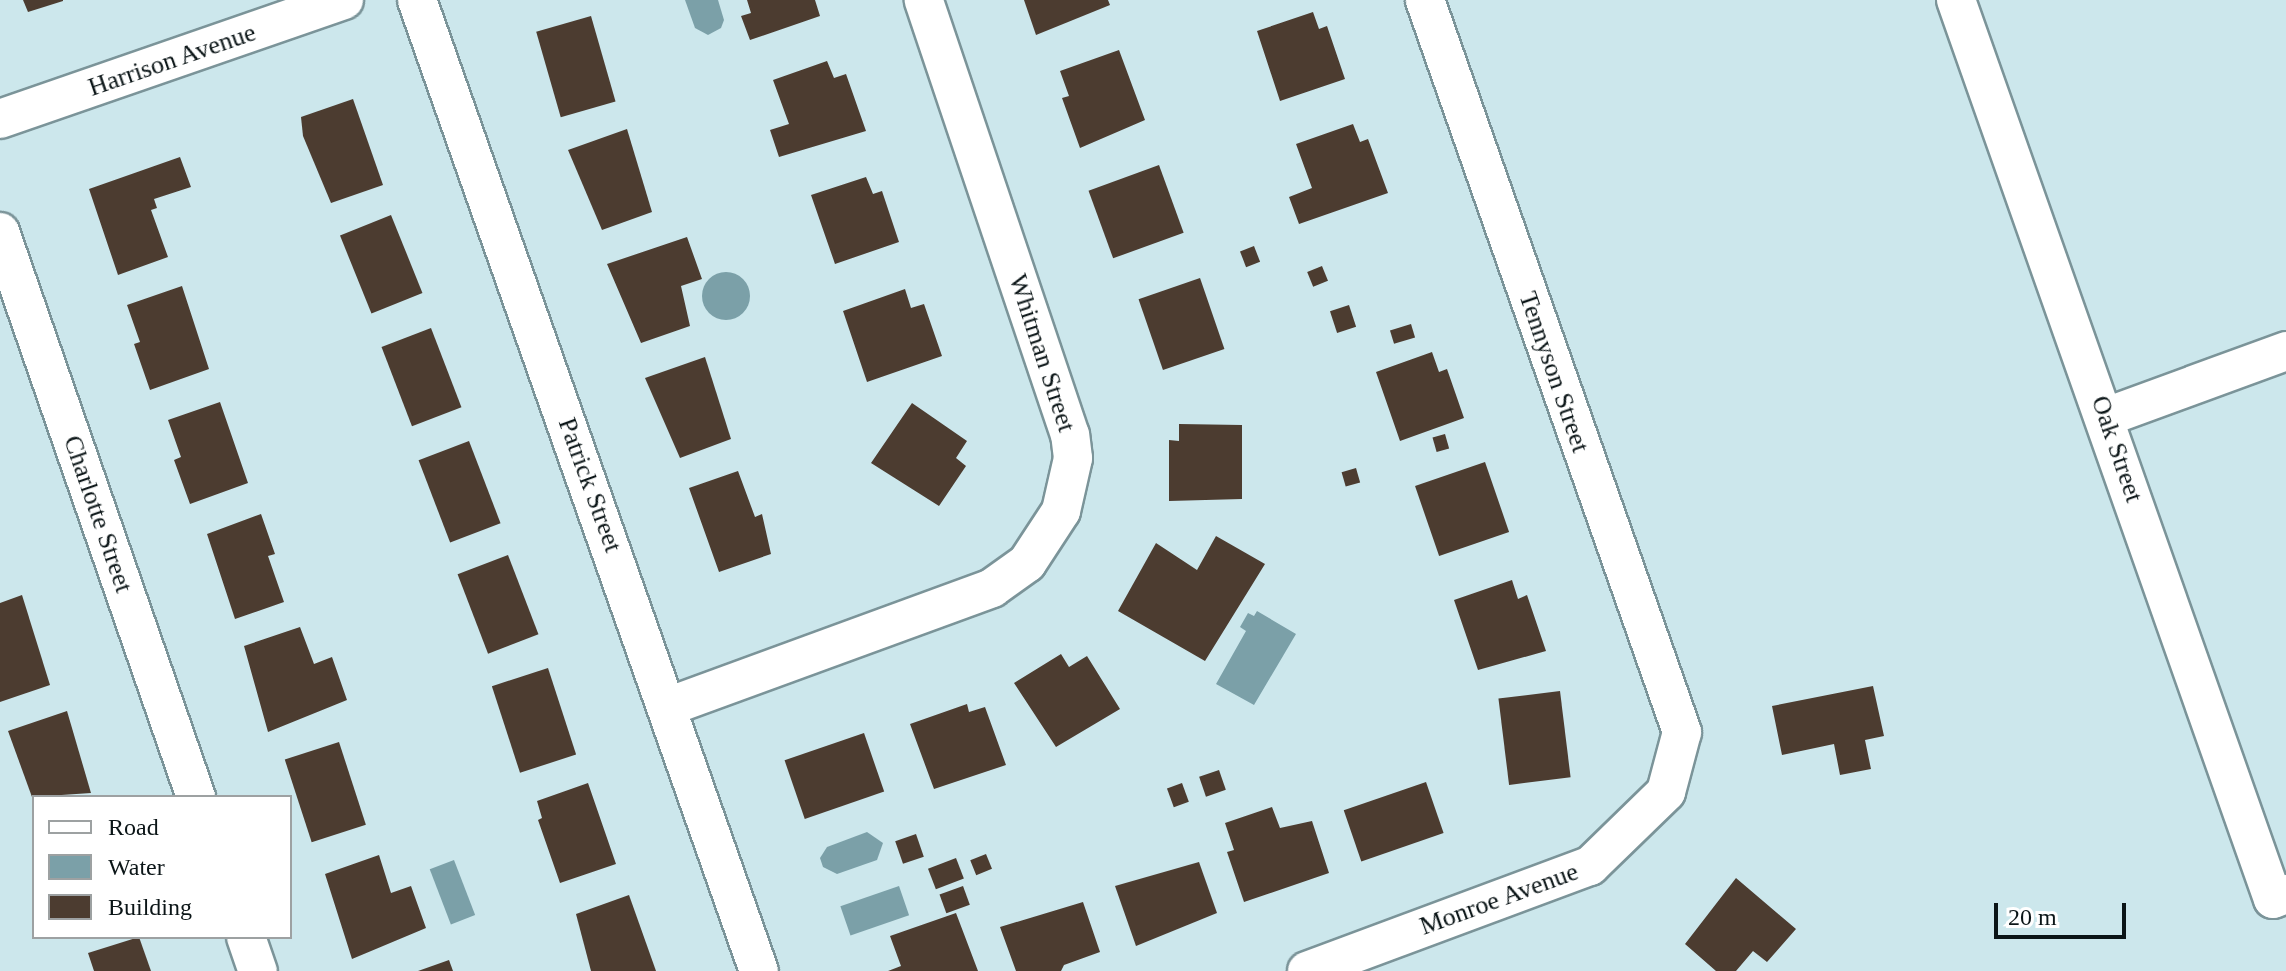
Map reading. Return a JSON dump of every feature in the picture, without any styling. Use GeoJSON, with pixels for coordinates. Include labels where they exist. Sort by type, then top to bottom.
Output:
{"type":"FeatureCollection","features":[{"type":"Feature","properties":{"kind":"street","name":"Harrison Avenue"},"geometry":{"type":"LineString","coordinates":[[0,119],[344,0]]}},
{"type":"Feature","properties":{"kind":"street","name":"Patrick Street"},"geometry":{"type":"LineString","coordinates":[[417,0],[670,706],[759,971]]}},
{"type":"Feature","properties":{"kind":"street","name":"Whitman Street"},"geometry":{"type":"LineString","coordinates":[[670,706],[992,588],[1027,563],[1061,511],[1073,458],[1070,435],[924,0]]}},
{"type":"Feature","properties":{"kind":"street","name":"Tennyson Street"},"geometry":{"type":"LineString","coordinates":[[1425,0],[1682,732],[1680,743]]}},
{"type":"Feature","properties":{"kind":"street","name":"Oak Street"},"geometry":{"type":"LineString","coordinates":[[1956,0],[2279,896]]}},
{"type":"Feature","properties":{"kind":"street","name":"Charlotte Street"},"geometry":{"type":"LineString","coordinates":[[0,232],[195,795]]}},
{"type":"Feature","properties":{"kind":"street"},"geometry":{"type":"LineString","coordinates":[[2106,417],[2286,351]]}},
{"type":"Feature","properties":{"kind":"street","name":"Monroe Avenue"},"geometry":{"type":"LineString","coordinates":[[1307,971],[1590,866],[1666,792],[1680,743]]}},
{"type":"Feature","properties":{"kind":"street"},"geometry":{"type":"LineString","coordinates":[[247,939],[258,971]]}},
{"type":"Feature","properties":{"kind":"water"},"geometry":{"type":"Polygon","coordinates":[[[685,0],[718,0],[724,20],[721,28],[708,35],[695,28],[685,0]]]}},
{"type":"Feature","properties":{"kind":"water"},"geometry":{"type":"Polygon","coordinates":[[[726,272],[743,279],[750,296],[743,313],[726,320],[709,313],[702,296],[709,279],[726,272]]]}},
{"type":"Feature","properties":{"kind":"water"},"geometry":{"type":"Polygon","coordinates":[[[1257,611],[1296,634],[1254,705],[1216,684],[1246,631],[1240,627],[1248,613],[1254,616],[1257,611]]]}},
{"type":"Feature","properties":{"kind":"water"},"geometry":{"type":"Polygon","coordinates":[[[867,832],[883,843],[877,860],[837,874],[823,867],[820,858],[827,847],[867,832]]]}},
{"type":"Feature","properties":{"kind":"water"},"geometry":{"type":"Polygon","coordinates":[[[454,860],[475,915],[451,924],[430,869],[454,860]]]}},
{"type":"Feature","properties":{"kind":"water"},"geometry":{"type":"Polygon","coordinates":[[[899,886],[909,915],[850,935],[840,906],[899,886]]]}},
{"type":"Feature","properties":{"kind":"building"},"geometry":{"type":"Polygon","coordinates":[[[23,0],[63,0],[63,1],[28,12],[23,0]]]}},
{"type":"Feature","properties":{"kind":"building"},"geometry":{"type":"Polygon","coordinates":[[[747,0],[815,0],[820,16],[750,40],[741,16],[751,13],[747,0]]]}},
{"type":"Feature","properties":{"kind":"building"},"geometry":{"type":"Polygon","coordinates":[[[1024,0],[1108,0],[1110,5],[1036,35],[1024,0]]]}},
{"type":"Feature","properties":{"kind":"building"},"geometry":{"type":"Polygon","coordinates":[[[1313,12],[1319,29],[1327,26],[1345,79],[1280,101],[1257,31],[1313,12]]]}},
{"type":"Feature","properties":{"kind":"building"},"geometry":{"type":"Polygon","coordinates":[[[591,16],[616,102],[561,117],[536,32],[591,16]]]}},
{"type":"Feature","properties":{"kind":"building"},"geometry":{"type":"Polygon","coordinates":[[[1119,50],[1145,120],[1080,148],[1062,98],[1069,96],[1060,71],[1119,50]]]}},
{"type":"Feature","properties":{"kind":"building"},"geometry":{"type":"Polygon","coordinates":[[[827,61],[834,78],[846,74],[866,131],[779,157],[770,130],[789,124],[773,80],[827,61]]]}},
{"type":"Feature","properties":{"kind":"building"},"geometry":{"type":"Polygon","coordinates":[[[353,99],[383,185],[331,203],[303,136],[301,117],[353,99]]]}},
{"type":"Feature","properties":{"kind":"building"},"geometry":{"type":"Polygon","coordinates":[[[1353,124],[1360,142],[1368,139],[1388,193],[1299,224],[1289,197],[1312,188],[1296,144],[1353,124]]]}},
{"type":"Feature","properties":{"kind":"building"},"geometry":{"type":"Polygon","coordinates":[[[627,129],[652,212],[602,230],[568,150],[627,129]]]}},
{"type":"Feature","properties":{"kind":"building"},"geometry":{"type":"Polygon","coordinates":[[[180,157],[191,187],[154,199],[157,208],[151,210],[168,257],[118,275],[89,189],[180,157]]]}},
{"type":"Feature","properties":{"kind":"building"},"geometry":{"type":"Polygon","coordinates":[[[1159,165],[1184,233],[1113,258],[1089,191],[1159,165]]]}},
{"type":"Feature","properties":{"kind":"building"},"geometry":{"type":"Polygon","coordinates":[[[866,177],[873,194],[882,191],[899,242],[835,264],[811,195],[866,177]]]}},
{"type":"Feature","properties":{"kind":"building"},"geometry":{"type":"Polygon","coordinates":[[[391,215],[422,293],[371,313],[340,236],[391,215]]]}},
{"type":"Feature","properties":{"kind":"building"},"geometry":{"type":"Polygon","coordinates":[[[687,237],[702,279],[681,286],[690,326],[641,343],[607,264],[687,237]]]}},
{"type":"Feature","properties":{"kind":"building"},"geometry":{"type":"Polygon","coordinates":[[[1254,246],[1260,262],[1246,267],[1240,251],[1254,246]]]}},
{"type":"Feature","properties":{"kind":"building"},"geometry":{"type":"Polygon","coordinates":[[[1322,266],[1328,281],[1313,287],[1307,272],[1322,266]]]}},
{"type":"Feature","properties":{"kind":"building"},"geometry":{"type":"Polygon","coordinates":[[[1200,278],[1224,349],[1163,370],[1139,299],[1200,278]]]}},
{"type":"Feature","properties":{"kind":"building"},"geometry":{"type":"Polygon","coordinates":[[[182,286],[209,369],[150,390],[134,344],[140,342],[127,305],[182,286]]]}},
{"type":"Feature","properties":{"kind":"building"},"geometry":{"type":"Polygon","coordinates":[[[905,289],[911,308],[924,304],[942,356],[867,382],[843,311],[905,289]]]}},
{"type":"Feature","properties":{"kind":"building"},"geometry":{"type":"Polygon","coordinates":[[[1349,305],[1356,327],[1337,333],[1330,311],[1349,305]]]}},
{"type":"Feature","properties":{"kind":"building"},"geometry":{"type":"Polygon","coordinates":[[[1411,324],[1415,337],[1394,344],[1390,330],[1411,324]]]}},
{"type":"Feature","properties":{"kind":"building"},"geometry":{"type":"Polygon","coordinates":[[[431,328],[461,407],[412,426],[382,347],[431,328]]]}},
{"type":"Feature","properties":{"kind":"building"},"geometry":{"type":"Polygon","coordinates":[[[1432,352],[1439,372],[1447,369],[1464,418],[1400,441],[1376,372],[1432,352]]]}},
{"type":"Feature","properties":{"kind":"building"},"geometry":{"type":"Polygon","coordinates":[[[705,357],[731,439],[680,458],[645,378],[705,357]]]}},
{"type":"Feature","properties":{"kind":"building"},"geometry":{"type":"Polygon","coordinates":[[[220,402],[248,483],[190,504],[174,460],[181,457],[168,420],[220,402]]]}},
{"type":"Feature","properties":{"kind":"building"},"geometry":{"type":"Polygon","coordinates":[[[912,403],[967,441],[956,458],[966,466],[939,506],[871,463],[912,403]]]}},
{"type":"Feature","properties":{"kind":"building"},"geometry":{"type":"Polygon","coordinates":[[[1179,424],[1242,425],[1242,499],[1169,501],[1169,440],[1179,441],[1179,424]]]}},
{"type":"Feature","properties":{"kind":"building"},"geometry":{"type":"Polygon","coordinates":[[[1445,434],[1449,448],[1437,452],[1433,438],[1445,434]]]}},
{"type":"Feature","properties":{"kind":"building"},"geometry":{"type":"Polygon","coordinates":[[[469,441],[501,523],[450,543],[419,460],[469,441]]]}},
{"type":"Feature","properties":{"kind":"building"},"geometry":{"type":"Polygon","coordinates":[[[1485,462],[1509,532],[1439,556],[1415,486],[1485,462]]]}},
{"type":"Feature","properties":{"kind":"building"},"geometry":{"type":"Polygon","coordinates":[[[1356,468],[1360,482],[1346,487],[1342,472],[1356,468]]]}},
{"type":"Feature","properties":{"kind":"building"},"geometry":{"type":"Polygon","coordinates":[[[738,471],[755,517],[762,514],[771,554],[719,572],[689,488],[738,471]]]}},
{"type":"Feature","properties":{"kind":"building"},"geometry":{"type":"Polygon","coordinates":[[[261,514],[275,554],[268,556],[284,602],[235,619],[207,534],[261,514]]]}},
{"type":"Feature","properties":{"kind":"building"},"geometry":{"type":"Polygon","coordinates":[[[1216,536],[1265,564],[1205,661],[1118,611],[1156,543],[1197,570],[1216,536]]]}},
{"type":"Feature","properties":{"kind":"building"},"geometry":{"type":"Polygon","coordinates":[[[508,555],[538,634],[488,654],[458,574],[508,555]]]}},
{"type":"Feature","properties":{"kind":"building"},"geometry":{"type":"Polygon","coordinates":[[[1512,580],[1518,599],[1527,595],[1546,651],[1478,670],[1454,600],[1512,580]]]}},
{"type":"Feature","properties":{"kind":"building"},"geometry":{"type":"Polygon","coordinates":[[[22,595],[50,685],[0,702],[0,603],[22,595]]]}},
{"type":"Feature","properties":{"kind":"building"},"geometry":{"type":"Polygon","coordinates":[[[300,627],[314,664],[332,657],[347,700],[268,732],[244,646],[300,627]]]}},
{"type":"Feature","properties":{"kind":"building"},"geometry":{"type":"Polygon","coordinates":[[[1061,654],[1069,667],[1087,656],[1120,709],[1056,747],[1014,683],[1061,654]]]}},
{"type":"Feature","properties":{"kind":"building"},"geometry":{"type":"Polygon","coordinates":[[[548,668],[576,755],[520,773],[492,686],[548,668]]]}},
{"type":"Feature","properties":{"kind":"building"},"geometry":{"type":"Polygon","coordinates":[[[1873,686],[1884,736],[1865,740],[1871,769],[1840,775],[1834,744],[1782,755],[1772,706],[1873,686]]]}},
{"type":"Feature","properties":{"kind":"building"},"geometry":{"type":"Polygon","coordinates":[[[1560,691],[1571,777],[1509,785],[1498,699],[1560,691]]]}},
{"type":"Feature","properties":{"kind":"building"},"geometry":{"type":"Polygon","coordinates":[[[967,704],[969,712],[985,707],[1006,765],[934,789],[910,724],[967,704]]]}},
{"type":"Feature","properties":{"kind":"building"},"geometry":{"type":"Polygon","coordinates":[[[67,711],[91,793],[32,797],[8,731],[67,711]]]}},
{"type":"Feature","properties":{"kind":"building"},"geometry":{"type":"Polygon","coordinates":[[[864,733],[884,792],[805,819],[785,760],[864,733]]]}},
{"type":"Feature","properties":{"kind":"building"},"geometry":{"type":"Polygon","coordinates":[[[339,742],[366,825],[312,842],[285,760],[339,742]]]}},
{"type":"Feature","properties":{"kind":"building"},"geometry":{"type":"Polygon","coordinates":[[[1219,770],[1226,790],[1206,797],[1199,777],[1219,770]]]}},
{"type":"Feature","properties":{"kind":"building"},"geometry":{"type":"Polygon","coordinates":[[[1426,782],[1444,833],[1361,861],[1344,810],[1426,782]]]}},
{"type":"Feature","properties":{"kind":"building"},"geometry":{"type":"Polygon","coordinates":[[[588,783],[616,864],[560,883],[538,820],[542,818],[537,801],[588,783]]]}},
{"type":"Feature","properties":{"kind":"building"},"geometry":{"type":"Polygon","coordinates":[[[1182,783],[1189,802],[1174,807],[1167,788],[1182,783]]]}},
{"type":"Feature","properties":{"kind":"building"},"geometry":{"type":"Polygon","coordinates":[[[1272,807],[1280,828],[1312,821],[1329,873],[1244,902],[1227,852],[1234,850],[1225,823],[1272,807]]]}},
{"type":"Feature","properties":{"kind":"building"},"geometry":{"type":"Polygon","coordinates":[[[916,834],[924,857],[903,864],[895,841],[916,834]]]}},
{"type":"Feature","properties":{"kind":"building"},"geometry":{"type":"Polygon","coordinates":[[[986,854],[992,869],[976,875],[970,860],[986,854]]]}},
{"type":"Feature","properties":{"kind":"building"},"geometry":{"type":"Polygon","coordinates":[[[379,855],[391,893],[411,886],[426,928],[352,959],[325,874],[379,855]]]}},
{"type":"Feature","properties":{"kind":"building"},"geometry":{"type":"Polygon","coordinates":[[[956,858],[964,879],[936,889],[928,869],[956,858]]]}},
{"type":"Feature","properties":{"kind":"building"},"geometry":{"type":"Polygon","coordinates":[[[1199,862],[1217,913],[1136,946],[1115,886],[1199,862]]]}},
{"type":"Feature","properties":{"kind":"building"},"geometry":{"type":"Polygon","coordinates":[[[1736,878],[1796,929],[1767,962],[1753,951],[1736,971],[1716,971],[1685,944],[1736,878]]]}},
{"type":"Feature","properties":{"kind":"building"},"geometry":{"type":"Polygon","coordinates":[[[963,886],[970,905],[946,913],[940,895],[963,886]]]}},
{"type":"Feature","properties":{"kind":"building"},"geometry":{"type":"Polygon","coordinates":[[[629,895],[656,971],[591,971],[576,914],[629,895]]]}},
{"type":"Feature","properties":{"kind":"building"},"geometry":{"type":"Polygon","coordinates":[[[1083,902],[1100,952],[1064,965],[1061,971],[1016,971],[1000,927],[1083,902]]]}},
{"type":"Feature","properties":{"kind":"building"},"geometry":{"type":"Polygon","coordinates":[[[956,913],[978,971],[888,971],[901,966],[890,936],[956,913]]]}},
{"type":"Feature","properties":{"kind":"building"},"geometry":{"type":"Polygon","coordinates":[[[140,939],[151,971],[94,971],[88,953],[140,939]]]}},
{"type":"Feature","properties":{"kind":"building"},"geometry":{"type":"Polygon","coordinates":[[[449,960],[453,971],[418,971],[449,960]]]}}]}
